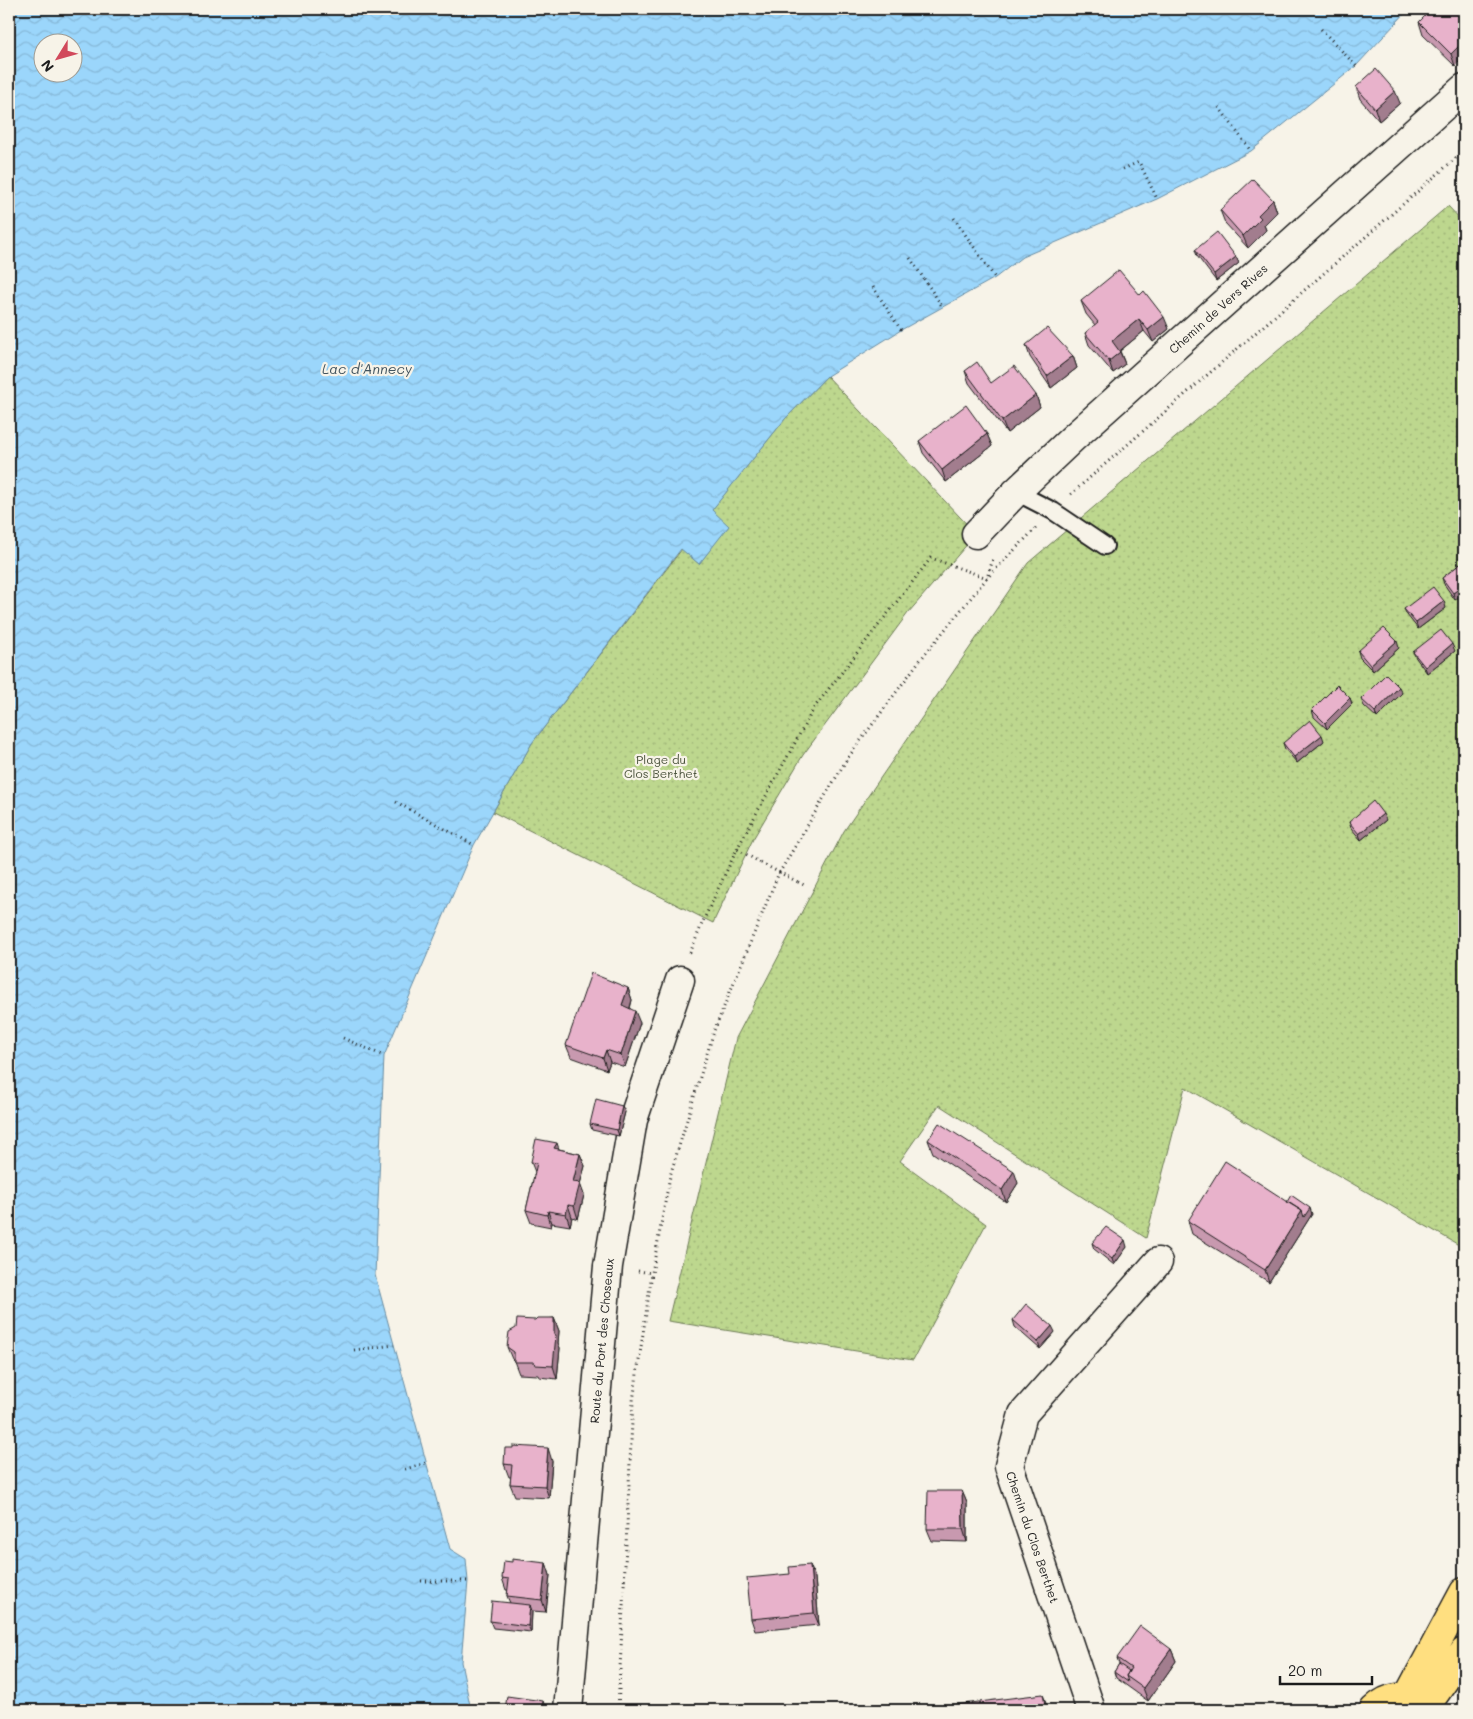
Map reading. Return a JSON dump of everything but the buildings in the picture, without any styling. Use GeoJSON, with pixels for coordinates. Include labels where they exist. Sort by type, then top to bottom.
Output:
{"type":"FeatureCollection","features":[{"type":"Feature","properties":{"kind":"main road"},"geometry":{"type":"LineString","coordinates":[[1419,1706],[1464,1592]]}},
{"type":"Feature","properties":{"kind":"main road"},"geometry":{"type":"LineString","coordinates":[[1419,1706],[1464,1652]]}},
{"type":"Feature","properties":{"kind":"main road"},"geometry":{"type":"LineString","coordinates":[[1374,1710],[1381,1702],[1394,1698],[1419,1706]]}},
{"type":"Feature","properties":{"kind":"street","name":"Chemin de Vers Rives"},"geometry":{"type":"LineString","coordinates":[[976,534],[1016,492],[1073,438],[1464,88]]}},
{"type":"Feature","properties":{"kind":"street","name":"Route du Port des Choseaux"},"geometry":{"type":"LineString","coordinates":[[568,1710],[608,1266],[633,1120],[680,980]]}},
{"type":"Feature","properties":{"kind":"street","name":"Chemin du Clos Berthet"},"geometry":{"type":"LineString","coordinates":[[1091,1710],[1009,1466],[1022,1414],[1158,1262]]}},
{"type":"Feature","properties":{"kind":"lane"},"geometry":{"type":"LineString","coordinates":[[1016,492],[1053,511],[1105,546]]}},
{"type":"Feature","properties":{"kind":"path"},"geometry":{"type":"LineString","coordinates":[[1321,29],[1356,66]]}},
{"type":"Feature","properties":{"kind":"path"},"geometry":{"type":"LineString","coordinates":[[1219,107],[1251,151]]}},
{"type":"Feature","properties":{"kind":"path"},"geometry":{"type":"LineString","coordinates":[[618,1710],[633,1401],[652,1273],[670,1176],[714,1031],[778,875],[847,759],[917,664],[987,578],[1053,511],[1106,462],[1464,151]]}},
{"type":"Feature","properties":{"kind":"path"},"geometry":{"type":"LineString","coordinates":[[1123,169],[1139,162],[1157,199]]}},
{"type":"Feature","properties":{"kind":"path"},"geometry":{"type":"LineString","coordinates":[[954,218],[995,278]]}},
{"type":"Feature","properties":{"kind":"path"},"geometry":{"type":"LineString","coordinates":[[910,258],[942,306]]}},
{"type":"Feature","properties":{"kind":"path"},"geometry":{"type":"LineString","coordinates":[[873,287],[901,330]]}},
{"type":"Feature","properties":{"kind":"path"},"geometry":{"type":"LineString","coordinates":[[680,980],[704,919],[737,849],[814,708],[931,558],[987,578]]}},
{"type":"Feature","properties":{"kind":"path"},"geometry":{"type":"LineString","coordinates":[[396,802],[474,845]]}},
{"type":"Feature","properties":{"kind":"path"},"geometry":{"type":"LineString","coordinates":[[737,849],[804,885]]}},
{"type":"Feature","properties":{"kind":"path"},"geometry":{"type":"LineString","coordinates":[[343,1038],[384,1056]]}},
{"type":"Feature","properties":{"kind":"path"},"geometry":{"type":"LineString","coordinates":[[354,1350],[394,1345]]}},
{"type":"Feature","properties":{"kind":"path"},"geometry":{"type":"LineString","coordinates":[[405,1469],[426,1463]]}},
{"type":"Feature","properties":{"kind":"path"},"geometry":{"type":"LineString","coordinates":[[421,1581],[468,1581]]}},
{"type":"Feature","properties":{"kind":"green space"},"geometry":{"type":"Polygon","coordinates":[[[1448,206],[1464,223],[1464,1248],[1185,1087],[1146,1238],[939,1105],[900,1161],[986,1224],[913,1360],[668,1321],[736,1038],[844,831],[1028,563],[1448,206]]]}},
{"type":"Feature","properties":{"kind":"green space","name":"Plage du Clos Berthet"},"geometry":{"type":"Polygon","coordinates":[[[827,376],[976,534],[908,613],[803,755],[753,839],[713,923],[493,812],[532,743],[682,549],[699,564],[728,526],[711,511],[785,419],[827,376]]]}},
{"type":"Feature","properties":{"kind":"water","name":"Lac d'Annecy"},"geometry":{"type":"Polygon","coordinates":[[[9,9],[1409,9],[1356,66],[1251,151],[1157,199],[1022,257],[995,278],[901,330],[827,376],[785,419],[712,510],[729,526],[699,564],[681,549],[532,743],[474,845],[384,1056],[375,1275],[450,1549],[466,1559],[468,1581],[461,1662],[471,1710],[9,1710],[9,9]]]}}]}
